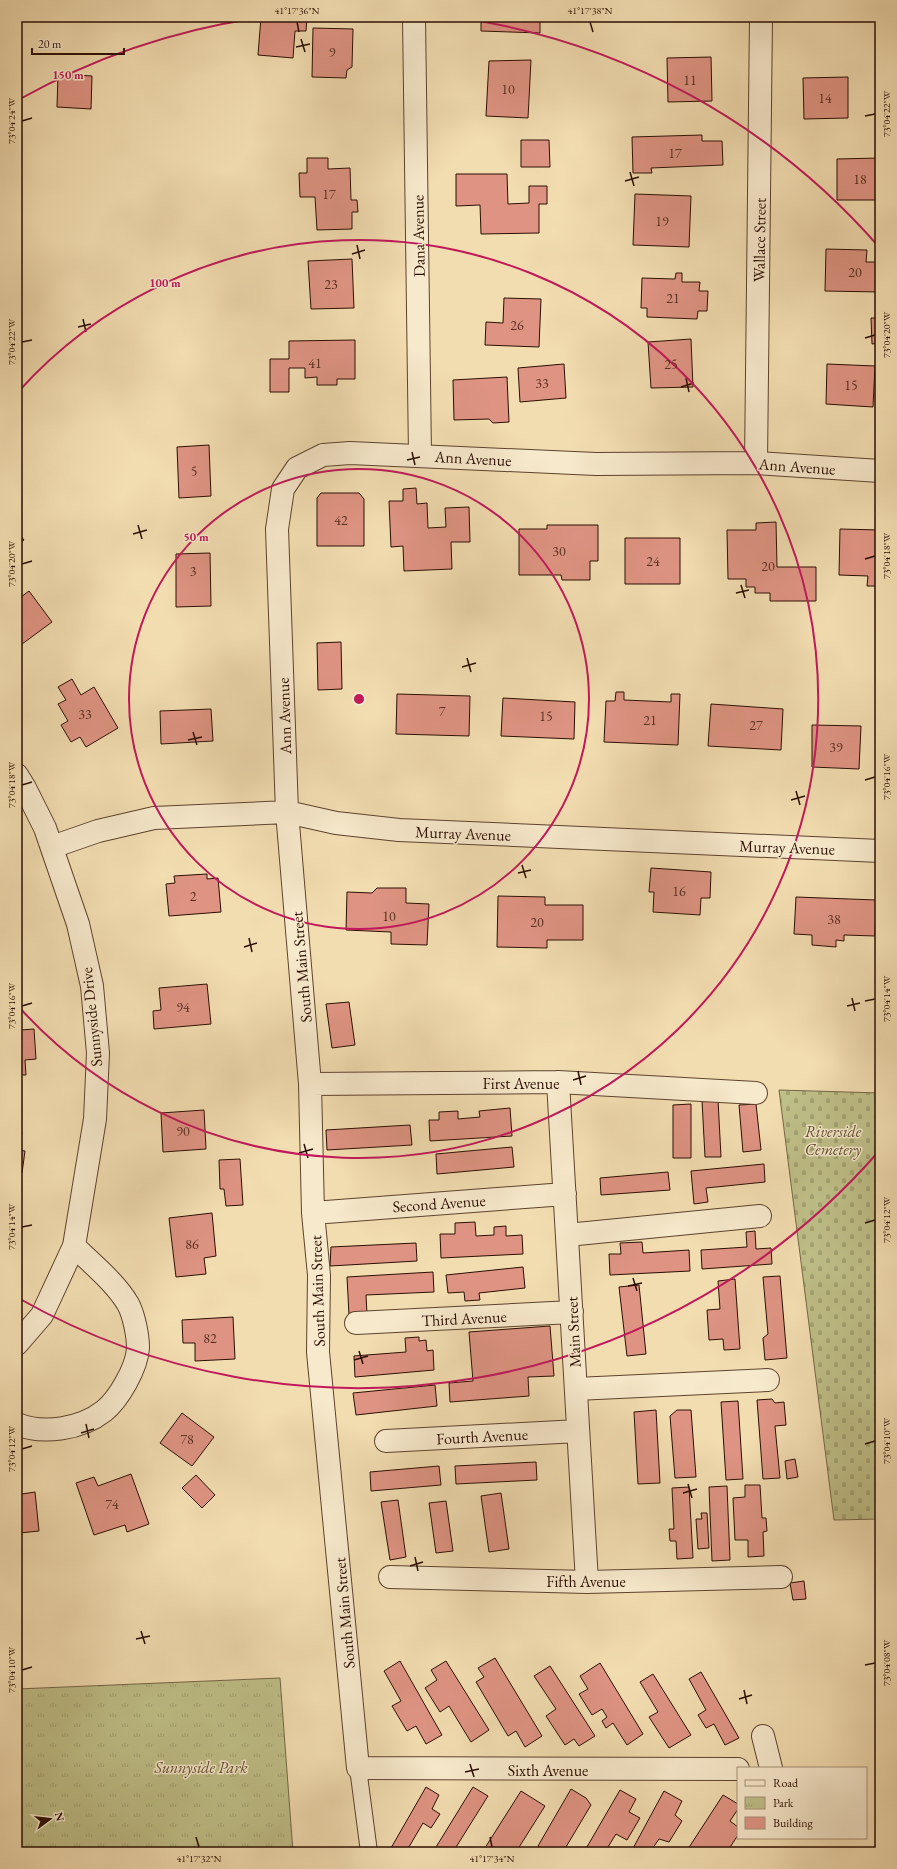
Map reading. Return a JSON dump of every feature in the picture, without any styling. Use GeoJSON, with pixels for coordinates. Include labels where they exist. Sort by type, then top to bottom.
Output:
{"type":"FeatureCollection","features":[{"type":"Feature","properties":{"kind":"street","name":"Dana Avenue"},"geometry":{"type":"LineString","coordinates":[[414,17],[420,455]]}},
{"type":"Feature","properties":{"kind":"street","name":"Wallace Street"},"geometry":{"type":"LineString","coordinates":[[756,463],[761,17]]}},
{"type":"Feature","properties":{"kind":"street","name":"Ann Avenue"},"geometry":{"type":"LineString","coordinates":[[287,812],[276,529],[283,489],[297,468],[323,455],[350,453],[596,464],[756,463],[880,472]]}},
{"type":"Feature","properties":{"kind":"street","name":"Sunnyside Drive"},"geometry":{"type":"LineString","coordinates":[[17,775],[32,801],[52,847],[78,924],[92,986],[98,1053],[95,1119],[74,1246],[42,1316],[17,1344]]}},
{"type":"Feature","properties":{"kind":"street","name":"Murray Avenue"},"geometry":{"type":"LineString","coordinates":[[52,847],[98,831],[154,818],[287,812],[336,823],[399,830],[880,851]]}},
{"type":"Feature","properties":{"kind":"street","name":"South Main Street"},"geometry":{"type":"LineString","coordinates":[[287,812],[310,1084],[313,1213],[319,1275],[318,1352],[358,1768]]}},
{"type":"Feature","properties":{"kind":"street","name":"First Avenue"},"geometry":{"type":"LineString","coordinates":[[310,1084],[558,1082],[756,1093]]}},
{"type":"Feature","properties":{"kind":"street","name":"Main Street"},"geometry":{"type":"LineString","coordinates":[[558,1082],[587,1582]]}},
{"type":"Feature","properties":{"kind":"street","name":"Second Avenue"},"geometry":{"type":"LineString","coordinates":[[313,1213],[564,1194]]}},
{"type":"Feature","properties":{"kind":"street"},"geometry":{"type":"LineString","coordinates":[[567,1235],[760,1216]]}},
{"type":"Feature","properties":{"kind":"street"},"geometry":{"type":"LineString","coordinates":[[17,1424],[26,1428],[55,1429],[82,1424],[104,1411],[122,1390],[133,1369],[138,1349],[134,1325],[128,1305],[107,1279],[74,1246]]}},
{"type":"Feature","properties":{"kind":"street","name":"Third Avenue"},"geometry":{"type":"LineString","coordinates":[[356,1323],[572,1312]]}},
{"type":"Feature","properties":{"kind":"street"},"geometry":{"type":"LineString","coordinates":[[576,1389],[768,1380]]}},
{"type":"Feature","properties":{"kind":"street","name":"Fourth Avenue"},"geometry":{"type":"LineString","coordinates":[[386,1441],[578,1430]]}},
{"type":"Feature","properties":{"kind":"street","name":"Fifth Avenue"},"geometry":{"type":"LineString","coordinates":[[390,1577],[587,1582],[781,1576]]}},
{"type":"Feature","properties":{"kind":"street"},"geometry":{"type":"LineString","coordinates":[[763,1736],[771,1767]]}},
{"type":"Feature","properties":{"kind":"street","name":"Sixth Avenue"},"geometry":{"type":"LineString","coordinates":[[358,1768],[737,1769]]}},
{"type":"Feature","properties":{"kind":"lane"},"geometry":{"type":"LineString","coordinates":[[358,1768],[369,1852]]}},
{"type":"Feature","properties":{"kind":"green space","name":"Riverside Cemetery"},"geometry":{"type":"Polygon","coordinates":[[[779,1090],[880,1093],[880,1519],[834,1520],[779,1090]]]}},
{"type":"Feature","properties":{"kind":"green space","name":"Sunnyside Park"},"geometry":{"type":"Polygon","coordinates":[[[280,1678],[293,1852],[17,1852],[17,1689],[280,1678]]]}},
{"type":"Feature","properties":{"kind":"building"},"geometry":{"type":"Polygon","coordinates":[[[261,17],[307,17],[306,31],[295,31],[293,58],[258,55],[261,17]]]}},
{"type":"Feature","properties":{"kind":"building"},"geometry":{"type":"Polygon","coordinates":[[[481,17],[540,17],[540,33],[481,31],[481,17]]]}},
{"type":"Feature","properties":{"kind":"building"},"geometry":{"type":"Polygon","coordinates":[[[313,28],[353,29],[352,67],[347,70],[346,78],[312,77],[313,28]]]}},
{"type":"Feature","properties":{"kind":"building"},"geometry":{"type":"Polygon","coordinates":[[[711,57],[712,101],[668,102],[667,58],[711,57]]]}},
{"type":"Feature","properties":{"kind":"building"},"geometry":{"type":"Polygon","coordinates":[[[531,60],[528,118],[486,116],[489,61],[531,60]]]}},
{"type":"Feature","properties":{"kind":"building"},"geometry":{"type":"Polygon","coordinates":[[[58,74],[92,76],[91,109],[57,107],[58,74]]]}},
{"type":"Feature","properties":{"kind":"building"},"geometry":{"type":"Polygon","coordinates":[[[848,77],[848,118],[804,119],[803,78],[848,77]]]}},
{"type":"Feature","properties":{"kind":"building"},"geometry":{"type":"Polygon","coordinates":[[[702,135],[702,141],[722,141],[723,165],[651,168],[652,173],[633,173],[632,137],[702,135]]]}},
{"type":"Feature","properties":{"kind":"building"},"geometry":{"type":"Polygon","coordinates":[[[521,140],[549,140],[550,167],[521,167],[521,140]]]}},
{"type":"Feature","properties":{"kind":"building"},"geometry":{"type":"Polygon","coordinates":[[[307,158],[328,158],[328,169],[350,168],[351,200],[357,200],[358,212],[352,212],[352,229],[317,230],[315,197],[300,197],[299,173],[307,173],[307,158]]]}},
{"type":"Feature","properties":{"kind":"building"},"geometry":{"type":"Polygon","coordinates":[[[880,158],[880,200],[837,200],[837,159],[880,158]]]}},
{"type":"Feature","properties":{"kind":"building"},"geometry":{"type":"Polygon","coordinates":[[[456,174],[507,174],[508,204],[529,203],[529,186],[547,186],[547,204],[539,204],[539,233],[481,234],[480,205],[456,206],[456,174]]]}},
{"type":"Feature","properties":{"kind":"building"},"geometry":{"type":"Polygon","coordinates":[[[635,194],[691,196],[689,247],[633,245],[635,194]]]}},
{"type":"Feature","properties":{"kind":"building"},"geometry":{"type":"Polygon","coordinates":[[[826,249],[867,250],[866,262],[880,262],[880,292],[825,291],[826,249]]]}},
{"type":"Feature","properties":{"kind":"building"},"geometry":{"type":"Polygon","coordinates":[[[352,259],[354,308],[311,309],[308,261],[352,259]]]}},
{"type":"Feature","properties":{"kind":"building"},"geometry":{"type":"Polygon","coordinates":[[[676,273],[682,273],[682,282],[700,282],[699,291],[708,291],[707,311],[698,311],[697,319],[647,317],[647,308],[641,308],[642,278],[675,279],[676,273]]]}},
{"type":"Feature","properties":{"kind":"building"},"geometry":{"type":"Polygon","coordinates":[[[504,298],[541,299],[539,347],[485,345],[486,322],[503,323],[504,298]]]}},
{"type":"Feature","properties":{"kind":"building"},"geometry":{"type":"Polygon","coordinates":[[[871,318],[880,318],[880,343],[872,344],[871,318]]]}},
{"type":"Feature","properties":{"kind":"building"},"geometry":{"type":"Polygon","coordinates":[[[691,339],[693,387],[651,388],[648,342],[691,339]]]}},
{"type":"Feature","properties":{"kind":"building"},"geometry":{"type":"Polygon","coordinates":[[[355,340],[355,379],[337,379],[337,385],[317,385],[317,377],[305,378],[305,368],[289,368],[289,392],[270,392],[270,359],[289,359],[289,341],[355,340]]]}},
{"type":"Feature","properties":{"kind":"building"},"geometry":{"type":"Polygon","coordinates":[[[564,364],[566,398],[520,402],[518,368],[564,364]]]}},
{"type":"Feature","properties":{"kind":"building"},"geometry":{"type":"Polygon","coordinates":[[[827,364],[875,366],[873,407],[826,404],[827,364]]]}},
{"type":"Feature","properties":{"kind":"building"},"geometry":{"type":"Polygon","coordinates":[[[507,377],[509,422],[493,423],[489,419],[454,420],[453,380],[507,377]]]}},
{"type":"Feature","properties":{"kind":"building"},"geometry":{"type":"Polygon","coordinates":[[[209,445],[211,496],[179,498],[177,447],[209,445]]]}},
{"type":"Feature","properties":{"kind":"building"},"geometry":{"type":"Polygon","coordinates":[[[416,488],[417,504],[427,503],[428,528],[446,527],[445,508],[469,507],[470,542],[451,542],[452,569],[404,571],[403,546],[391,547],[389,501],[403,501],[403,489],[416,488]]]}},
{"type":"Feature","properties":{"kind":"building"},"geometry":{"type":"Polygon","coordinates":[[[321,493],[359,493],[364,499],[364,546],[317,546],[317,498],[321,493]]]}},
{"type":"Feature","properties":{"kind":"building"},"geometry":{"type":"Polygon","coordinates":[[[776,522],[777,567],[816,567],[816,601],[770,601],[770,593],[755,593],[755,587],[746,587],[746,579],[728,579],[727,530],[756,530],[756,523],[776,522]]]}},
{"type":"Feature","properties":{"kind":"building"},"geometry":{"type":"Polygon","coordinates":[[[547,525],[598,525],[598,561],[590,561],[590,580],[562,580],[561,575],[519,575],[519,529],[547,529],[547,525]]]}},
{"type":"Feature","properties":{"kind":"building"},"geometry":{"type":"Polygon","coordinates":[[[840,529],[880,530],[880,586],[867,586],[868,576],[839,575],[840,529]]]}},
{"type":"Feature","properties":{"kind":"building"},"geometry":{"type":"Polygon","coordinates":[[[17,531],[24,540],[17,545],[17,531]]]}},
{"type":"Feature","properties":{"kind":"building"},"geometry":{"type":"Polygon","coordinates":[[[625,538],[680,538],[680,584],[625,584],[625,538]]]}},
{"type":"Feature","properties":{"kind":"building"},"geometry":{"type":"Polygon","coordinates":[[[210,553],[211,606],[176,607],[176,554],[210,553]]]}},
{"type":"Feature","properties":{"kind":"building"},"geometry":{"type":"Polygon","coordinates":[[[29,591],[52,622],[18,647],[17,600],[29,591]]]}},
{"type":"Feature","properties":{"kind":"building"},"geometry":{"type":"Polygon","coordinates":[[[341,642],[342,689],[318,690],[317,643],[341,642]]]}},
{"type":"Feature","properties":{"kind":"building"},"geometry":{"type":"Polygon","coordinates":[[[72,679],[81,695],[94,687],[118,728],[86,747],[80,737],[71,742],[61,725],[68,721],[58,704],[66,700],[58,687],[72,679]]]}},
{"type":"Feature","properties":{"kind":"building"},"geometry":{"type":"Polygon","coordinates":[[[616,692],[624,692],[624,700],[671,702],[671,694],[680,694],[678,745],[604,742],[606,701],[615,701],[616,692]]]}},
{"type":"Feature","properties":{"kind":"building"},"geometry":{"type":"Polygon","coordinates":[[[397,694],[470,696],[469,736],[396,734],[397,694]]]}},
{"type":"Feature","properties":{"kind":"building"},"geometry":{"type":"Polygon","coordinates":[[[503,698],[575,702],[574,739],[501,736],[503,698]]]}},
{"type":"Feature","properties":{"kind":"building"},"geometry":{"type":"Polygon","coordinates":[[[711,704],[783,709],[781,750],[708,746],[711,704]]]}},
{"type":"Feature","properties":{"kind":"building"},"geometry":{"type":"Polygon","coordinates":[[[211,709],[213,741],[161,744],[160,711],[211,709]]]}},
{"type":"Feature","properties":{"kind":"building"},"geometry":{"type":"Polygon","coordinates":[[[812,725],[861,726],[859,769],[812,767],[812,725]]]}},
{"type":"Feature","properties":{"kind":"building"},"geometry":{"type":"Polygon","coordinates":[[[651,868],[711,872],[710,898],[701,898],[700,915],[653,912],[654,892],[649,892],[651,868]]]}},
{"type":"Feature","properties":{"kind":"building"},"geometry":{"type":"Polygon","coordinates":[[[207,874],[207,879],[218,878],[221,912],[169,916],[166,884],[175,883],[174,876],[207,874]]]}},
{"type":"Feature","properties":{"kind":"building"},"geometry":{"type":"Polygon","coordinates":[[[377,888],[406,888],[406,903],[429,904],[427,945],[391,944],[391,932],[346,930],[347,892],[372,893],[377,888]]]}},
{"type":"Feature","properties":{"kind":"building"},"geometry":{"type":"Polygon","coordinates":[[[498,896],[545,897],[545,905],[583,905],[583,940],[547,940],[547,948],[497,947],[498,896]]]}},
{"type":"Feature","properties":{"kind":"building"},"geometry":{"type":"Polygon","coordinates":[[[796,897],[876,900],[875,936],[844,935],[844,941],[836,940],[836,947],[812,945],[812,935],[794,934],[796,897]]]}},
{"type":"Feature","properties":{"kind":"building"},"geometry":{"type":"Polygon","coordinates":[[[207,984],[211,1024],[154,1029],[153,1011],[161,1010],[159,988],[207,984]]]}},
{"type":"Feature","properties":{"kind":"building"},"geometry":{"type":"Polygon","coordinates":[[[349,1002],[355,1045],[332,1048],[326,1004],[349,1002]]]}},
{"type":"Feature","properties":{"kind":"building"},"geometry":{"type":"Polygon","coordinates":[[[17,1016],[20,1016],[21,1030],[34,1029],[36,1059],[25,1060],[26,1075],[17,1075],[17,1016]]]}},
{"type":"Feature","properties":{"kind":"building"},"geometry":{"type":"Polygon","coordinates":[[[718,1100],[721,1157],[705,1157],[702,1101],[718,1100]]]}},
{"type":"Feature","properties":{"kind":"building"},"geometry":{"type":"Polygon","coordinates":[[[691,1104],[691,1158],[673,1158],[673,1105],[691,1104]]]}},
{"type":"Feature","properties":{"kind":"building"},"geometry":{"type":"Polygon","coordinates":[[[756,1104],[761,1150],[743,1152],[739,1105],[756,1104]]]}},
{"type":"Feature","properties":{"kind":"building"},"geometry":{"type":"Polygon","coordinates":[[[510,1108],[512,1136],[430,1141],[429,1120],[439,1120],[439,1112],[458,1111],[458,1119],[480,1117],[479,1111],[510,1108]]]}},
{"type":"Feature","properties":{"kind":"building"},"geometry":{"type":"Polygon","coordinates":[[[204,1110],[206,1149],[163,1152],[161,1113],[204,1110]]]}},
{"type":"Feature","properties":{"kind":"building"},"geometry":{"type":"Polygon","coordinates":[[[410,1125],[412,1145],[327,1150],[326,1130],[410,1125]]]}},
{"type":"Feature","properties":{"kind":"building"},"geometry":{"type":"Polygon","coordinates":[[[17,1132],[22,1132],[18,1150],[25,1151],[22,1173],[17,1173],[17,1132]]]}},
{"type":"Feature","properties":{"kind":"building"},"geometry":{"type":"Polygon","coordinates":[[[512,1147],[514,1167],[437,1174],[436,1154],[512,1147]]]}},
{"type":"Feature","properties":{"kind":"building"},"geometry":{"type":"Polygon","coordinates":[[[240,1159],[243,1205],[226,1206],[224,1189],[220,1189],[219,1160],[240,1159]]]}},
{"type":"Feature","properties":{"kind":"building"},"geometry":{"type":"Polygon","coordinates":[[[764,1164],[765,1182],[706,1188],[708,1202],[694,1204],[691,1171],[764,1164]]]}},
{"type":"Feature","properties":{"kind":"building"},"geometry":{"type":"Polygon","coordinates":[[[668,1172],[670,1190],[601,1195],[600,1178],[668,1172]]]}},
{"type":"Feature","properties":{"kind":"building"},"geometry":{"type":"Polygon","coordinates":[[[212,1213],[216,1256],[204,1258],[206,1274],[176,1277],[169,1218],[212,1213]]]}},
{"type":"Feature","properties":{"kind":"building"},"geometry":{"type":"Polygon","coordinates":[[[475,1222],[476,1236],[494,1235],[494,1227],[506,1226],[506,1236],[522,1235],[523,1254],[441,1258],[440,1234],[455,1234],[455,1223],[475,1222]]]}},
{"type":"Feature","properties":{"kind":"building"},"geometry":{"type":"Polygon","coordinates":[[[755,1231],[756,1249],[771,1248],[772,1264],[702,1269],[701,1250],[747,1247],[746,1232],[755,1231]]]}},
{"type":"Feature","properties":{"kind":"building"},"geometry":{"type":"Polygon","coordinates":[[[642,1242],[643,1253],[689,1250],[690,1271],[610,1275],[609,1254],[621,1254],[620,1243],[642,1242]]]}},
{"type":"Feature","properties":{"kind":"building"},"geometry":{"type":"Polygon","coordinates":[[[416,1243],[417,1261],[330,1266],[331,1247],[416,1243]]]}},
{"type":"Feature","properties":{"kind":"building"},"geometry":{"type":"Polygon","coordinates":[[[523,1267],[525,1288],[479,1293],[480,1300],[465,1301],[464,1292],[448,1293],[446,1275],[523,1267]]]}},
{"type":"Feature","properties":{"kind":"building"},"geometry":{"type":"Polygon","coordinates":[[[433,1272],[434,1292],[366,1295],[367,1314],[349,1315],[347,1277],[433,1272]]]}},
{"type":"Feature","properties":{"kind":"building"},"geometry":{"type":"Polygon","coordinates":[[[780,1276],[787,1358],[765,1360],[763,1338],[768,1334],[763,1277],[780,1276]]]}},
{"type":"Feature","properties":{"kind":"building"},"geometry":{"type":"Polygon","coordinates":[[[735,1279],[740,1349],[724,1350],[723,1339],[709,1340],[707,1310],[720,1309],[718,1281],[735,1279]]]}},
{"type":"Feature","properties":{"kind":"building"},"geometry":{"type":"Polygon","coordinates":[[[639,1285],[646,1354],[627,1356],[619,1287],[639,1285]]]}},
{"type":"Feature","properties":{"kind":"building"},"geometry":{"type":"Polygon","coordinates":[[[233,1317],[235,1359],[195,1361],[195,1343],[183,1343],[182,1320],[233,1317]]]}},
{"type":"Feature","properties":{"kind":"building"},"geometry":{"type":"Polygon","coordinates":[[[550,1326],[554,1376],[528,1377],[529,1396],[450,1402],[449,1383],[473,1381],[469,1332],[550,1326]]]}},
{"type":"Feature","properties":{"kind":"building"},"geometry":{"type":"Polygon","coordinates":[[[419,1337],[419,1341],[426,1340],[427,1351],[433,1350],[434,1370],[355,1377],[354,1356],[406,1352],[405,1338],[419,1337]]]}},
{"type":"Feature","properties":{"kind":"building"},"geometry":{"type":"Polygon","coordinates":[[[435,1385],[437,1406],[356,1415],[353,1393],[435,1385]]]}},
{"type":"Feature","properties":{"kind":"building"},"geometry":{"type":"Polygon","coordinates":[[[772,1399],[775,1403],[784,1402],[786,1425],[775,1426],[780,1478],[763,1479],[757,1400],[772,1399]]]}},
{"type":"Feature","properties":{"kind":"building"},"geometry":{"type":"Polygon","coordinates":[[[738,1401],[743,1479],[726,1480],[721,1402],[738,1401]]]}},
{"type":"Feature","properties":{"kind":"building"},"geometry":{"type":"Polygon","coordinates":[[[656,1410],[660,1483],[638,1484],[634,1412],[656,1410]]]}},
{"type":"Feature","properties":{"kind":"building"},"geometry":{"type":"Polygon","coordinates":[[[677,1410],[691,1410],[696,1477],[675,1478],[670,1416],[677,1410]]]}},
{"type":"Feature","properties":{"kind":"building"},"geometry":{"type":"Polygon","coordinates":[[[182,1413],[214,1437],[192,1466],[160,1443],[182,1413]]]}},
{"type":"Feature","properties":{"kind":"building"},"geometry":{"type":"Polygon","coordinates":[[[795,1459],[798,1477],[787,1479],[785,1461],[795,1459]]]}},
{"type":"Feature","properties":{"kind":"building"},"geometry":{"type":"Polygon","coordinates":[[[536,1462],[537,1480],[456,1484],[455,1466],[536,1462]]]}},
{"type":"Feature","properties":{"kind":"building"},"geometry":{"type":"Polygon","coordinates":[[[439,1466],[441,1485],[371,1491],[370,1472],[439,1466]]]}},
{"type":"Feature","properties":{"kind":"building"},"geometry":{"type":"Polygon","coordinates":[[[131,1474],[149,1524],[127,1532],[125,1525],[94,1535],[76,1483],[94,1477],[98,1486],[131,1474]]]}},
{"type":"Feature","properties":{"kind":"building"},"geometry":{"type":"Polygon","coordinates":[[[196,1475],[215,1495],[202,1508],[182,1488],[196,1475]]]}},
{"type":"Feature","properties":{"kind":"building"},"geometry":{"type":"Polygon","coordinates":[[[745,1485],[760,1485],[762,1518],[766,1518],[767,1531],[763,1532],[764,1556],[748,1557],[748,1540],[735,1540],[733,1498],[745,1497],[745,1485]]]}},
{"type":"Feature","properties":{"kind":"building"},"geometry":{"type":"Polygon","coordinates":[[[727,1486],[730,1560],[712,1561],[709,1487],[727,1486]]]}},
{"type":"Feature","properties":{"kind":"building"},"geometry":{"type":"Polygon","coordinates":[[[689,1487],[693,1558],[677,1559],[676,1541],[670,1541],[669,1529],[674,1529],[672,1488],[689,1487]]]}},
{"type":"Feature","properties":{"kind":"building"},"geometry":{"type":"Polygon","coordinates":[[[17,1491],[22,1494],[35,1492],[39,1531],[20,1533],[21,1537],[17,1538],[17,1491]]]}},
{"type":"Feature","properties":{"kind":"building"},"geometry":{"type":"Polygon","coordinates":[[[501,1493],[509,1549],[489,1552],[481,1496],[501,1493]]]}},
{"type":"Feature","properties":{"kind":"building"},"geometry":{"type":"Polygon","coordinates":[[[398,1500],[406,1557],[390,1560],[381,1502],[398,1500]]]}},
{"type":"Feature","properties":{"kind":"building"},"geometry":{"type":"Polygon","coordinates":[[[446,1501],[453,1551],[436,1553],[429,1503],[446,1501]]]}},
{"type":"Feature","properties":{"kind":"building"},"geometry":{"type":"Polygon","coordinates":[[[701,1513],[707,1513],[709,1548],[698,1549],[696,1519],[702,1519],[701,1513]]]}},
{"type":"Feature","properties":{"kind":"building"},"geometry":{"type":"Polygon","coordinates":[[[804,1581],[806,1599],[793,1600],[790,1583],[804,1581]]]}},
{"type":"Feature","properties":{"kind":"building"},"geometry":{"type":"Polygon","coordinates":[[[495,1658],[542,1736],[525,1747],[516,1731],[508,1736],[476,1682],[484,1677],[478,1668],[495,1658]]]}},
{"type":"Feature","properties":{"kind":"building"},"geometry":{"type":"Polygon","coordinates":[[[400,1661],[442,1735],[426,1744],[416,1726],[407,1731],[392,1706],[401,1701],[384,1671],[400,1661]]]}},
{"type":"Feature","properties":{"kind":"building"},"geometry":{"type":"Polygon","coordinates":[[[446,1661],[489,1730],[471,1742],[449,1706],[440,1712],[425,1688],[437,1680],[431,1670],[446,1661]]]}},
{"type":"Feature","properties":{"kind":"building"},"geometry":{"type":"Polygon","coordinates":[[[600,1663],[643,1734],[627,1745],[613,1723],[606,1728],[602,1721],[607,1717],[602,1709],[592,1715],[579,1694],[588,1689],[580,1676],[600,1663]]]}},
{"type":"Feature","properties":{"kind":"building"},"geometry":{"type":"Polygon","coordinates":[[[550,1666],[595,1736],[579,1746],[574,1739],[565,1745],[546,1716],[556,1709],[534,1676],[550,1666]]]}},
{"type":"Feature","properties":{"kind":"building"},"geometry":{"type":"Polygon","coordinates":[[[701,1672],[739,1738],[725,1745],[714,1724],[706,1728],[698,1715],[706,1710],[689,1679],[701,1672]]]}},
{"type":"Feature","properties":{"kind":"building"},"geometry":{"type":"Polygon","coordinates":[[[653,1674],[691,1735],[669,1748],[649,1717],[658,1712],[640,1682],[653,1674]]]}},
{"type":"Feature","properties":{"kind":"building"},"geometry":{"type":"Polygon","coordinates":[[[426,1787],[439,1795],[432,1809],[440,1814],[431,1828],[423,1823],[406,1852],[398,1852],[391,1848],[426,1787]]]}},
{"type":"Feature","properties":{"kind":"building"},"geometry":{"type":"Polygon","coordinates":[[[473,1787],[488,1796],[453,1852],[433,1852],[473,1787]]]}},
{"type":"Feature","properties":{"kind":"building"},"geometry":{"type":"Polygon","coordinates":[[[571,1789],[586,1798],[591,1805],[563,1852],[548,1852],[538,1846],[571,1789]]]}},
{"type":"Feature","properties":{"kind":"building"},"geometry":{"type":"Polygon","coordinates":[[[620,1790],[636,1799],[629,1812],[640,1818],[627,1840],[616,1834],[605,1852],[584,1852],[620,1790]]]}},
{"type":"Feature","properties":{"kind":"building"},"geometry":{"type":"Polygon","coordinates":[[[521,1791],[545,1806],[516,1852],[483,1851],[521,1791]]]}},
{"type":"Feature","properties":{"kind":"building"},"geometry":{"type":"Polygon","coordinates":[[[664,1791],[682,1801],[675,1815],[682,1821],[669,1842],[659,1839],[650,1852],[631,1852],[664,1791]]]}},
{"type":"Feature","properties":{"kind":"building"},"geometry":{"type":"Polygon","coordinates":[[[723,1795],[737,1803],[737,1810],[730,1821],[737,1826],[737,1837],[727,1852],[686,1852],[723,1795]]]}}]}
